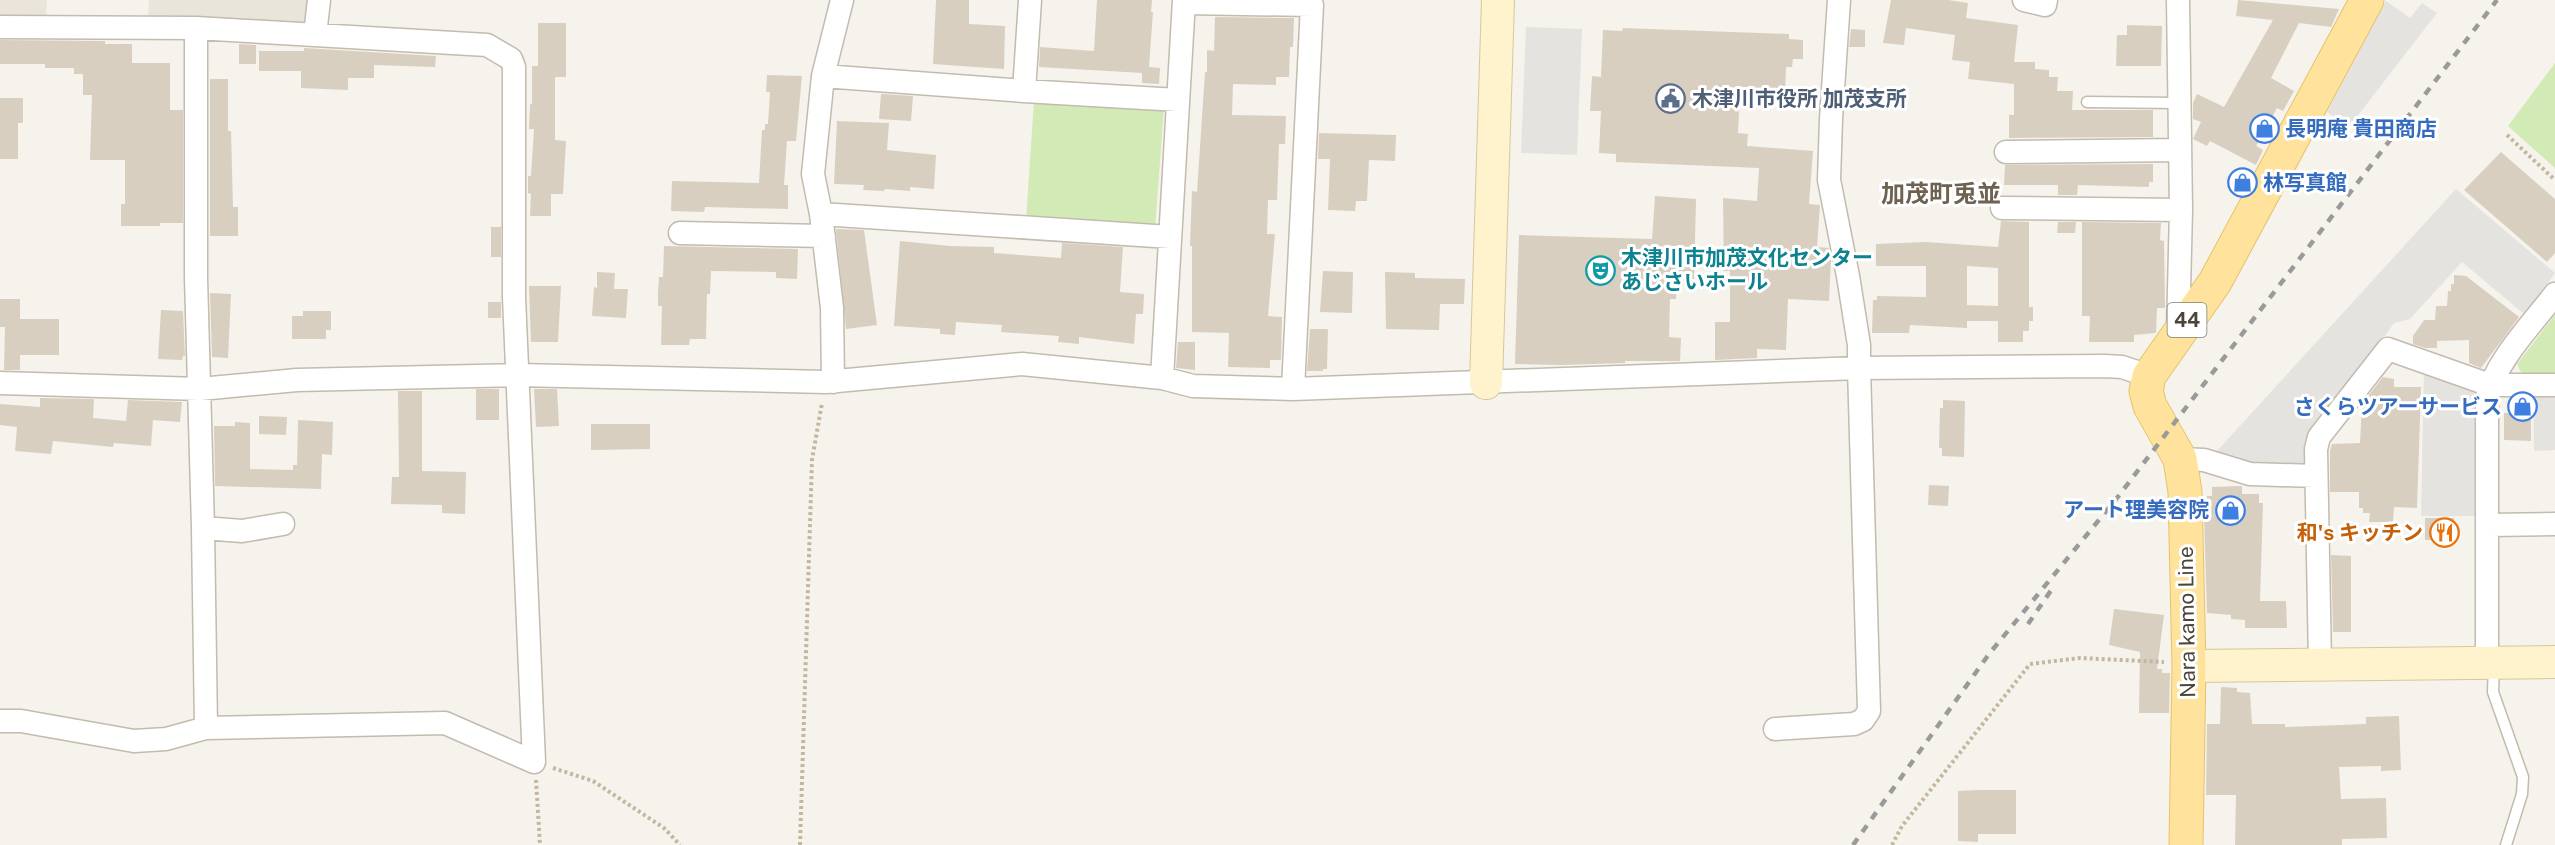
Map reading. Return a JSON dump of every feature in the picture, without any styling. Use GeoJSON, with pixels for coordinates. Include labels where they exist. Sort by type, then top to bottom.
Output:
{"type":"FeatureCollection","features":[{"type":"Feature","properties":{"kind":"main road","name":"44"},"geometry":{"type":"LineString","coordinates":[[2149,376],[2178,331],[2215,282],[2367,0]]}},
{"type":"Feature","properties":{"kind":"main road","name":"Nara kamo Line"},"geometry":{"type":"LineString","coordinates":[[2149,376],[2146,391],[2150,406],[2181,459],[2186,492],[2189,666],[2187,845]]}},
{"type":"Feature","properties":{"kind":"street"},"geometry":{"type":"LineString","coordinates":[[315,34],[319,0]]}},
{"type":"Feature","properties":{"kind":"street"},"geometry":{"type":"LineString","coordinates":[[830,382],[832,308],[821,214],[813,174],[823,76],[842,0]]}},
{"type":"Feature","properties":{"kind":"street"},"geometry":{"type":"LineString","coordinates":[[1024,91],[1030,0]]}},
{"type":"Feature","properties":{"kind":"street"},"geometry":{"type":"LineString","coordinates":[[1486,383],[1498,0]]}},
{"type":"Feature","properties":{"kind":"street"},"geometry":{"type":"LineString","coordinates":[[1775,729],[1854,724],[1863,720],[1869,711],[1859,345],[1829,180],[1839,0]]}},
{"type":"Feature","properties":{"kind":"street"},"geometry":{"type":"LineString","coordinates":[[2024,0],[2045,5],[2046,0]]}},
{"type":"Feature","properties":{"kind":"street"},"geometry":{"type":"LineString","coordinates":[[2178,0],[2181,210],[2178,331]]}},
{"type":"Feature","properties":{"kind":"street"},"geometry":{"type":"LineString","coordinates":[[1162,378],[1184,1],[1312,5],[1293,389]]}},
{"type":"Feature","properties":{"kind":"street"},"geometry":{"type":"LineString","coordinates":[[0,27],[196,28],[315,34],[487,45],[511,59],[514,67],[514,297],[534,762],[446,723],[207,728],[166,739],[134,741],[21,721],[0,722]]}},
{"type":"Feature","properties":{"kind":"street"},"geometry":{"type":"LineString","coordinates":[[196,28],[196,278],[207,728]]}},
{"type":"Feature","properties":{"kind":"street"},"geometry":{"type":"LineString","coordinates":[[823,76],[1178,100]]}},
{"type":"Feature","properties":{"kind":"street"},"geometry":{"type":"LineString","coordinates":[[2006,152],[2179,150]]}},
{"type":"Feature","properties":{"kind":"street"},"geometry":{"type":"LineString","coordinates":[[2002,208],[2181,210]]}},
{"type":"Feature","properties":{"kind":"street"},"geometry":{"type":"LineString","coordinates":[[821,214],[1170,237]]}},
{"type":"Feature","properties":{"kind":"street"},"geometry":{"type":"LineString","coordinates":[[680,232],[824,236]]}},
{"type":"Feature","properties":{"kind":"street"},"geometry":{"type":"LineString","coordinates":[[2491,662],[2487,397],[2490,385],[2506,358],[2555,294]]}},
{"type":"Feature","properties":{"kind":"street"},"geometry":{"type":"LineString","coordinates":[[2320,664],[2316,449],[2319,437],[2388,349],[2490,385],[2555,385]]}},
{"type":"Feature","properties":{"kind":"street"},"geometry":{"type":"LineString","coordinates":[[0,383],[200,389],[297,380],[518,375],[830,382],[1022,364],[1162,378],[1193,386],[1293,389],[1859,368],[2105,366],[2122,367],[2149,376]]}},
{"type":"Feature","properties":{"kind":"street"},"geometry":{"type":"LineString","coordinates":[[2181,459],[2204,460],[2250,474],[2316,476]]}},
{"type":"Feature","properties":{"kind":"street"},"geometry":{"type":"LineString","coordinates":[[203,528],[242,531],[283,524]]}},
{"type":"Feature","properties":{"kind":"street"},"geometry":{"type":"LineString","coordinates":[[2489,525],[2555,525]]}},
{"type":"Feature","properties":{"kind":"street"},"geometry":{"type":"LineString","coordinates":[[2189,666],[2555,662]]}},
{"type":"Feature","properties":{"kind":"lane"},"geometry":{"type":"LineString","coordinates":[[2087,102],[2178,103]]}},
{"type":"Feature","properties":{"kind":"lane"},"geometry":{"type":"LineString","coordinates":[[2491,662],[2493,692],[2523,777],[2522,794],[2506,845]]}},
{"type":"Feature","properties":{"kind":"path"},"geometry":{"type":"LineString","coordinates":[[2507,135],[2555,180]]}},
{"type":"Feature","properties":{"kind":"path"},"geometry":{"type":"LineString","coordinates":[[800,845],[812,460],[830,382]]}},
{"type":"Feature","properties":{"kind":"path"},"geometry":{"type":"LineString","coordinates":[[1892,845],[1902,826],[2030,664],[2080,658],[2170,662],[2189,666]]}},
{"type":"Feature","properties":{"kind":"path"},"geometry":{"type":"LineString","coordinates":[[540,845],[534,762],[593,781],[664,828],[680,845]]}},
{"type":"Feature","properties":{"kind":"shaded area"},"geometry":{"type":"Polygon","coordinates":[[[0,0],[47,0],[46,19],[0,20],[0,0]]]}},
{"type":"Feature","properties":{"kind":"shaded area"},"geometry":{"type":"Polygon","coordinates":[[[149,0],[318,0],[310,26],[148,20],[149,0]]]}},
{"type":"Feature","properties":{"kind":"shaded area"},"geometry":{"type":"Polygon","coordinates":[[[2386,1],[2410,18],[2422,3],[2437,13],[2349,127],[2327,112],[2386,1]]]}},
{"type":"Feature","properties":{"kind":"shaded area"},"geometry":{"type":"Polygon","coordinates":[[[1526,27],[1582,29],[1577,155],[1521,153],[1526,27]]]}},
{"type":"Feature","properties":{"kind":"shaded area"},"geometry":{"type":"Polygon","coordinates":[[[2456,189],[2555,273],[2525,315],[2462,262],[2410,319],[2394,323],[2308,444],[2307,459],[2302,466],[2265,468],[2223,457],[2217,451],[2456,189]]]}},
{"type":"Feature","properties":{"kind":"shaded area"},"geometry":{"type":"Polygon","coordinates":[[[2424,371],[2474,390],[2476,516],[2421,516],[2424,371]]]}},
{"type":"Feature","properties":{"kind":"shaded area"},"geometry":{"type":"Polygon","coordinates":[[[2533,392],[2555,393],[2555,450],[2534,451],[2533,392]]]}},
{"type":"Feature","properties":{"kind":"green space"},"geometry":{"type":"Polygon","coordinates":[[[2555,63],[2555,168],[2508,126],[2555,63]]]}},
{"type":"Feature","properties":{"kind":"green space"},"geometry":{"type":"Polygon","coordinates":[[[1034,100],[1164,108],[1155,230],[1026,221],[1034,100]]]}},
{"type":"Feature","properties":{"kind":"green space"},"geometry":{"type":"Polygon","coordinates":[[[2555,315],[2555,378],[2524,379],[2517,364],[2555,315]]]}},
{"type":"Feature","properties":{"kind":"building"},"geometry":{"type":"Polygon","coordinates":[[[936,0],[969,0],[969,24],[1005,26],[1004,69],[933,64],[936,0]]]}},
{"type":"Feature","properties":{"kind":"building"},"geometry":{"type":"Polygon","coordinates":[[[1097,0],[1152,0],[1149,67],[1160,68],[1159,84],[1142,83],[1142,73],[1039,67],[1040,47],[1094,51],[1097,0]]]}},
{"type":"Feature","properties":{"kind":"building"},"geometry":{"type":"Polygon","coordinates":[[[1891,0],[1948,0],[1968,3],[1966,18],[2018,25],[2014,62],[2035,62],[2035,69],[2049,70],[2049,77],[2058,77],[2057,91],[2073,91],[2072,110],[2153,110],[2153,137],[2009,138],[2009,115],[2014,115],[2014,84],[1968,79],[1970,62],[1952,60],[1955,35],[1906,28],[1904,45],[1883,43],[1891,0]]]}},
{"type":"Feature","properties":{"kind":"building"},"geometry":{"type":"Polygon","coordinates":[[[2238,0],[2339,9],[2331,27],[2299,23],[2271,78],[2294,91],[2283,111],[2277,108],[2256,146],[2263,150],[2256,165],[2210,141],[2207,146],[2193,139],[2201,122],[2193,119],[2193,103],[2197,94],[2224,107],[2273,20],[2236,16],[2238,0]]]}},
{"type":"Feature","properties":{"kind":"building"},"geometry":{"type":"Polygon","coordinates":[[[1215,17],[1294,18],[1289,77],[1276,77],[1276,85],[1233,84],[1232,115],[1286,116],[1285,144],[1279,144],[1277,200],[1268,200],[1267,234],[1275,234],[1268,316],[1282,317],[1281,360],[1270,360],[1270,368],[1228,367],[1229,333],[1192,332],[1192,246],[1190,246],[1192,191],[1197,192],[1207,50],[1214,51],[1215,17]]]}},
{"type":"Feature","properties":{"kind":"building"},"geometry":{"type":"Polygon","coordinates":[[[538,23],[566,23],[566,77],[555,77],[555,140],[566,141],[563,194],[551,194],[551,216],[530,216],[531,194],[528,193],[534,129],[529,129],[530,104],[532,104],[532,66],[538,66],[538,23]]]}},
{"type":"Feature","properties":{"kind":"building"},"geometry":{"type":"Polygon","coordinates":[[[2127,25],[2162,26],[2161,66],[2116,66],[2117,35],[2127,35],[2127,25]]]}},
{"type":"Feature","properties":{"kind":"building"},"geometry":{"type":"Polygon","coordinates":[[[1623,28],[1789,34],[1789,39],[1803,40],[1803,59],[1793,59],[1792,67],[1786,67],[1785,94],[1740,92],[1738,133],[1748,134],[1747,146],[1813,151],[1809,204],[1820,205],[1817,247],[1829,248],[1831,259],[1829,301],[1788,299],[1786,350],[1757,349],[1757,358],[1715,360],[1715,322],[1730,322],[1730,271],[1724,271],[1723,198],[1757,201],[1759,168],[1616,162],[1616,154],[1599,153],[1601,111],[1590,111],[1592,76],[1601,77],[1603,30],[1622,31],[1623,28]]]}},
{"type":"Feature","properties":{"kind":"building"},"geometry":{"type":"Polygon","coordinates":[[[1851,29],[1865,30],[1865,47],[1849,47],[1851,29]]]}},
{"type":"Feature","properties":{"kind":"building"},"geometry":{"type":"Polygon","coordinates":[[[0,40],[105,41],[105,44],[132,44],[132,63],[170,63],[170,110],[183,110],[183,223],[160,223],[160,226],[121,226],[121,204],[125,204],[125,160],[90,160],[92,95],[83,95],[83,74],[74,74],[74,68],[45,68],[45,64],[0,64],[0,40]]]}},
{"type":"Feature","properties":{"kind":"building"},"geometry":{"type":"Polygon","coordinates":[[[239,44],[256,45],[256,64],[239,64],[239,44]]]}},
{"type":"Feature","properties":{"kind":"building"},"geometry":{"type":"Polygon","coordinates":[[[304,48],[436,56],[435,67],[374,65],[374,78],[348,78],[348,90],[301,88],[301,71],[259,71],[259,51],[304,51],[304,48]]]}},
{"type":"Feature","properties":{"kind":"building"},"geometry":{"type":"Polygon","coordinates":[[[767,75],[802,76],[796,141],[787,141],[784,185],[788,185],[788,209],[705,207],[704,212],[671,211],[672,181],[759,183],[762,130],[765,130],[765,124],[768,124],[770,92],[766,92],[767,75]]]}},
{"type":"Feature","properties":{"kind":"building"},"geometry":{"type":"Polygon","coordinates":[[[210,79],[228,79],[228,131],[231,131],[233,207],[238,207],[238,236],[210,236],[210,79]]]}},
{"type":"Feature","properties":{"kind":"building"},"geometry":{"type":"Polygon","coordinates":[[[881,94],[913,96],[911,121],[879,119],[881,94]]]}},
{"type":"Feature","properties":{"kind":"building"},"geometry":{"type":"Polygon","coordinates":[[[0,98],[23,98],[23,123],[18,123],[18,159],[0,159],[0,98]]]}},
{"type":"Feature","properties":{"kind":"building"},"geometry":{"type":"Polygon","coordinates":[[[837,121],[889,123],[887,150],[936,155],[934,189],[910,187],[910,191],[863,190],[864,185],[834,184],[837,121]]]}},
{"type":"Feature","properties":{"kind":"building"},"geometry":{"type":"Polygon","coordinates":[[[1319,133],[1396,135],[1395,161],[1369,160],[1367,201],[1356,201],[1355,211],[1328,210],[1330,159],[1318,159],[1319,133]]]}},
{"type":"Feature","properties":{"kind":"building"},"geometry":{"type":"Polygon","coordinates":[[[2501,152],[2555,199],[2555,253],[2547,262],[2464,190],[2501,152]]]}},
{"type":"Feature","properties":{"kind":"building"},"geometry":{"type":"Polygon","coordinates":[[[2153,164],[2153,182],[2149,182],[2149,187],[2078,185],[2077,195],[2058,195],[2058,185],[2004,185],[2005,165],[2153,164]]]}},
{"type":"Feature","properties":{"kind":"building"},"geometry":{"type":"Polygon","coordinates":[[[1655,196],[1696,199],[1694,282],[1677,282],[1676,299],[1670,299],[1669,337],[1681,338],[1680,361],[1625,361],[1625,363],[1563,365],[1515,364],[1519,235],[1652,239],[1655,196]]]}},
{"type":"Feature","properties":{"kind":"building"},"geometry":{"type":"Polygon","coordinates":[[[2001,221],[2029,222],[2029,307],[2033,307],[2033,321],[2029,321],[2029,331],[2023,331],[2023,342],[1998,342],[1998,321],[1967,321],[1967,328],[1910,325],[1909,333],[1872,333],[1873,300],[1877,300],[1877,296],[1926,297],[1926,266],[1876,266],[1876,244],[1926,242],[1998,247],[2001,221]],[[1967,266],[1967,305],[1998,306],[1998,268],[1967,266]]]}},
{"type":"Feature","properties":{"kind":"building"},"geometry":{"type":"Polygon","coordinates":[[[2058,222],[2076,222],[2075,233],[2057,233],[2058,222]]]}},
{"type":"Feature","properties":{"kind":"building"},"geometry":{"type":"Polygon","coordinates":[[[2082,222],[2161,223],[2160,240],[2164,241],[2165,308],[2157,308],[2156,333],[2134,335],[2134,342],[2089,342],[2090,316],[2082,316],[2082,222]]]}},
{"type":"Feature","properties":{"kind":"building"},"geometry":{"type":"Polygon","coordinates":[[[491,227],[501,227],[501,257],[491,257],[491,227]]]}},
{"type":"Feature","properties":{"kind":"building"},"geometry":{"type":"Polygon","coordinates":[[[836,229],[864,230],[877,325],[846,329],[836,229]]]}},
{"type":"Feature","properties":{"kind":"building"},"geometry":{"type":"Polygon","coordinates":[[[900,241],[950,246],[994,247],[994,253],[1061,258],[1062,243],[1123,247],[1120,292],[1144,294],[1143,314],[1136,314],[1134,344],[1079,337],[1079,344],[1058,342],[1059,336],[1001,332],[1002,325],[956,322],[955,335],[940,334],[940,329],[894,326],[900,241]]]}},
{"type":"Feature","properties":{"kind":"building"},"geometry":{"type":"Polygon","coordinates":[[[664,246],[798,249],[797,279],[776,278],[776,272],[711,271],[710,294],[707,294],[706,339],[690,339],[689,345],[661,345],[662,306],[658,306],[658,293],[659,277],[663,277],[664,246]]]}},
{"type":"Feature","properties":{"kind":"building"},"geometry":{"type":"Polygon","coordinates":[[[1323,271],[1353,272],[1352,313],[1320,312],[1323,271]]]}},
{"type":"Feature","properties":{"kind":"building"},"geometry":{"type":"Polygon","coordinates":[[[597,272],[615,273],[614,289],[628,289],[626,318],[592,316],[594,287],[597,288],[597,272]]]}},
{"type":"Feature","properties":{"kind":"building"},"geometry":{"type":"Polygon","coordinates":[[[1385,272],[1415,273],[1415,278],[1465,279],[1464,304],[1440,304],[1439,330],[1386,329],[1385,272]]]}},
{"type":"Feature","properties":{"kind":"building"},"geometry":{"type":"Polygon","coordinates":[[[2454,275],[2466,276],[2519,317],[2481,368],[2469,363],[2469,340],[2437,341],[2437,348],[2425,348],[2413,344],[2413,336],[2424,320],[2435,320],[2436,306],[2447,306],[2448,291],[2451,291],[2451,284],[2454,284],[2454,275]]]}},
{"type":"Feature","properties":{"kind":"building"},"geometry":{"type":"Polygon","coordinates":[[[529,286],[561,286],[558,342],[531,342],[529,286]]]}},
{"type":"Feature","properties":{"kind":"building"},"geometry":{"type":"Polygon","coordinates":[[[210,293],[231,294],[228,358],[212,357],[210,293]]]}},
{"type":"Feature","properties":{"kind":"building"},"geometry":{"type":"Polygon","coordinates":[[[0,299],[20,299],[20,319],[59,319],[59,355],[20,355],[20,370],[4,370],[5,327],[0,327],[0,299]]]}},
{"type":"Feature","properties":{"kind":"building"},"geometry":{"type":"Polygon","coordinates":[[[488,302],[501,302],[501,318],[488,318],[488,302]]]}},
{"type":"Feature","properties":{"kind":"building"},"geometry":{"type":"Polygon","coordinates":[[[161,310],[183,311],[185,356],[182,360],[158,359],[161,310]]]}},
{"type":"Feature","properties":{"kind":"building"},"geometry":{"type":"Polygon","coordinates":[[[303,311],[331,311],[331,330],[326,330],[326,339],[292,339],[292,316],[303,316],[303,311]]]}},
{"type":"Feature","properties":{"kind":"building"},"geometry":{"type":"Polygon","coordinates":[[[1310,329],[1328,329],[1327,369],[1323,371],[1307,371],[1310,329]]]}},
{"type":"Feature","properties":{"kind":"building"},"geometry":{"type":"Polygon","coordinates":[[[1178,342],[1195,342],[1195,370],[1176,368],[1178,342]]]}},
{"type":"Feature","properties":{"kind":"building"},"geometry":{"type":"Polygon","coordinates":[[[2383,377],[2394,379],[2394,387],[2421,387],[2417,508],[2394,507],[2393,522],[2369,522],[2370,513],[2363,513],[2363,508],[2359,508],[2359,492],[2330,492],[2330,451],[2332,444],[2360,443],[2362,404],[2383,377]]]}},
{"type":"Feature","properties":{"kind":"building"},"geometry":{"type":"Polygon","coordinates":[[[476,389],[499,389],[499,420],[476,420],[476,389]]]}},
{"type":"Feature","properties":{"kind":"building"},"geometry":{"type":"Polygon","coordinates":[[[534,389],[557,389],[559,426],[536,427],[534,389]]]}},
{"type":"Feature","properties":{"kind":"building"},"geometry":{"type":"Polygon","coordinates":[[[398,391],[422,391],[422,471],[466,472],[465,514],[442,513],[442,505],[391,504],[392,477],[399,477],[398,391]]]}},
{"type":"Feature","properties":{"kind":"building"},"geometry":{"type":"Polygon","coordinates":[[[40,398],[94,399],[93,418],[126,421],[128,400],[182,402],[180,422],[153,420],[151,446],[114,443],[113,447],[53,441],[51,454],[15,451],[17,427],[0,425],[0,404],[40,407],[40,398]]]}},
{"type":"Feature","properties":{"kind":"building"},"geometry":{"type":"Polygon","coordinates":[[[1943,400],[1965,401],[1964,457],[1942,456],[1942,448],[1939,448],[1940,408],[1943,408],[1943,400]]]}},
{"type":"Feature","properties":{"kind":"building"},"geometry":{"type":"Polygon","coordinates":[[[2504,413],[2531,413],[2531,441],[2504,440],[2504,413]]]}},
{"type":"Feature","properties":{"kind":"building"},"geometry":{"type":"Polygon","coordinates":[[[259,416],[287,417],[286,435],[259,434],[259,416]]]}},
{"type":"Feature","properties":{"kind":"building"},"geometry":{"type":"Polygon","coordinates":[[[298,420],[333,422],[332,455],[322,454],[321,489],[215,486],[214,426],[235,426],[235,422],[250,423],[250,469],[293,470],[293,465],[297,465],[298,420]]]}},
{"type":"Feature","properties":{"kind":"building"},"geometry":{"type":"Polygon","coordinates":[[[591,424],[650,424],[650,449],[591,450],[591,424]]]}},
{"type":"Feature","properties":{"kind":"building"},"geometry":{"type":"Polygon","coordinates":[[[1929,485],[1949,486],[1948,506],[1928,505],[1929,485]]]}},
{"type":"Feature","properties":{"kind":"building"},"geometry":{"type":"Polygon","coordinates":[[[2242,486],[2242,494],[2259,494],[2259,503],[2263,503],[2260,601],[2286,601],[2287,628],[2245,628],[2245,620],[2231,619],[2231,615],[2207,613],[2204,517],[2207,517],[2207,496],[2212,496],[2212,487],[2242,486]]]}},
{"type":"Feature","properties":{"kind":"building"},"geometry":{"type":"Polygon","coordinates":[[[2425,518],[2454,518],[2454,540],[2425,540],[2425,518]]]}},
{"type":"Feature","properties":{"kind":"building"},"geometry":{"type":"Polygon","coordinates":[[[2331,555],[2351,556],[2351,632],[2333,632],[2331,555]]]}},
{"type":"Feature","properties":{"kind":"building"},"geometry":{"type":"Polygon","coordinates":[[[2114,609],[2164,615],[2157,669],[2162,669],[2162,673],[2170,673],[2169,713],[2139,713],[2140,652],[2109,645],[2114,609]]]}},
{"type":"Feature","properties":{"kind":"building"},"geometry":{"type":"Polygon","coordinates":[[[2221,687],[2237,688],[2237,692],[2250,693],[2252,724],[2285,724],[2285,727],[2366,724],[2366,717],[2399,716],[2401,770],[2381,771],[2381,766],[2339,767],[2341,799],[2386,798],[2387,838],[2342,839],[2342,845],[2235,845],[2236,795],[2206,795],[2207,724],[2220,724],[2221,687]]]}},
{"type":"Feature","properties":{"kind":"building"},"geometry":{"type":"Polygon","coordinates":[[[2016,790],[2016,834],[1978,834],[1978,842],[1958,841],[1958,791],[2016,790]]]}},
{"type":"Feature","properties":{"kind":"railway"},"geometry":{"type":"LineString","coordinates":[[1853,845],[1989,654],[2117,498],[2497,0]]}},
{"type":"Feature","properties":{"kind":"railway"},"geometry":{"type":"LineString","coordinates":[[2028,624],[2052,589]]}},
{"type":"Feature","properties":{"kind":"place","name":"木津川市役所 加茂支所"},"geometry":{"type":"Point","coordinates":[1671,99]}},
{"type":"Feature","properties":{"kind":"place","name":"長明庵 貴田商店"},"geometry":{"type":"Point","coordinates":[2264,129]}},
{"type":"Feature","properties":{"kind":"place","name":"林写真館"},"geometry":{"type":"Point","coordinates":[2242,183]}},
{"type":"Feature","properties":{"kind":"place","name":"木津川市加茂文化センター あじさいホール"},"geometry":{"type":"Point","coordinates":[1600,270]}},
{"type":"Feature","properties":{"kind":"place","name":"さくらツアーサービス"},"geometry":{"type":"Point","coordinates":[2523,407]}},
{"type":"Feature","properties":{"kind":"place","name":"アート理美容院"},"geometry":{"type":"Point","coordinates":[2230,510]}},
{"type":"Feature","properties":{"kind":"place","name":"和's キッチン"},"geometry":{"type":"Point","coordinates":[2444,533]}},
{"type":"Feature","properties":{"kind":"district","name":"加茂町兎並"},"geometry":{"type":"Point","coordinates":[1941,194]}}]}
